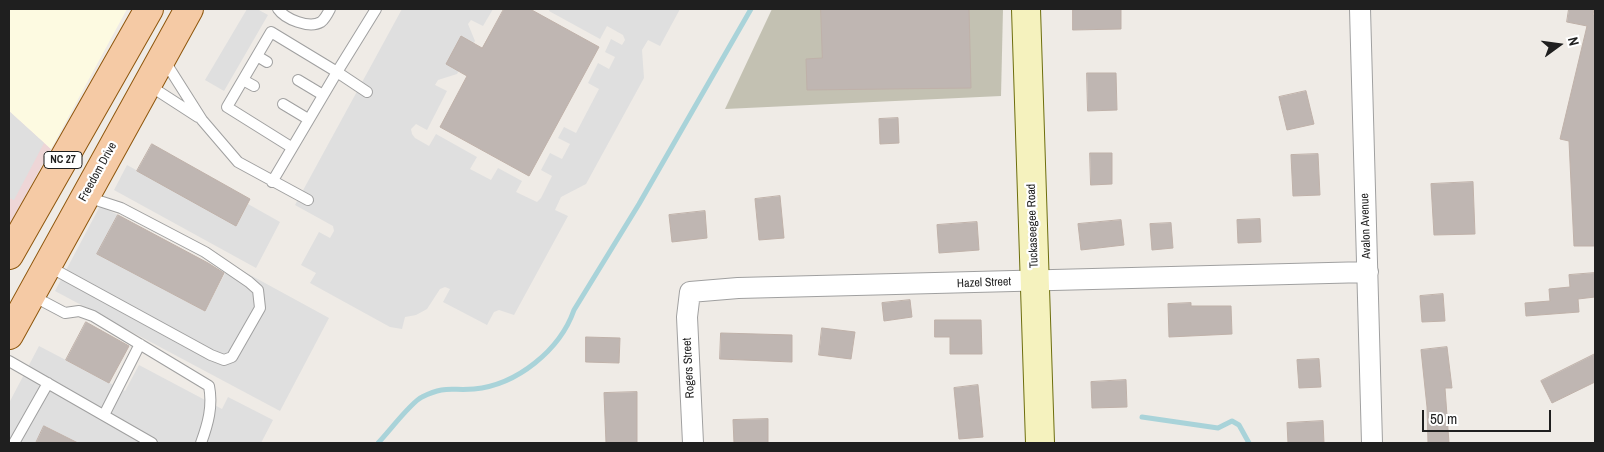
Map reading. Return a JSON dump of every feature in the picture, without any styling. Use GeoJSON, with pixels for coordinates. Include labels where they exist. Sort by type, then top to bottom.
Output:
{"type":"FeatureCollection","features":[{"type":"Feature","properties":{"kind":"main road","name":"NC 27"},"geometry":{"type":"LineString","coordinates":[[9,255],[149,9]]}},
{"type":"Feature","properties":{"kind":"main road","name":"Freedom Drive"},"geometry":{"type":"LineString","coordinates":[[9,335],[189,9]]}},
{"type":"Feature","properties":{"kind":"main road","name":"Tuckaseegee Road"},"geometry":{"type":"LineString","coordinates":[[1026,9],[1040,443]]}},
{"type":"Feature","properties":{"kind":"main road"},"geometry":{"type":"LineString","coordinates":[[117,65],[147,84]]}},
{"type":"Feature","properties":{"kind":"street","name":"Avalon Avenue"},"geometry":{"type":"LineString","coordinates":[[1360,9],[1372,443]]}},
{"type":"Feature","properties":{"kind":"street","name":"Hazel Street"},"geometry":{"type":"LineString","coordinates":[[690,292],[738,288],[1035,282],[1368,272]]}},
{"type":"Feature","properties":{"kind":"street","name":"Rogers Street"},"geometry":{"type":"LineString","coordinates":[[690,292],[687,317],[693,443]]}},
{"type":"Feature","properties":{"kind":"lane"},"geometry":{"type":"LineString","coordinates":[[278,9],[292,19],[309,26],[321,22],[330,9]]}},
{"type":"Feature","properties":{"kind":"lane"},"geometry":{"type":"LineString","coordinates":[[272,182],[291,147],[376,9]]}},
{"type":"Feature","properties":{"kind":"lane"},"geometry":{"type":"LineString","coordinates":[[291,147],[227,107],[272,32],[367,92]]}},
{"type":"Feature","properties":{"kind":"lane"},"geometry":{"type":"LineString","coordinates":[[257,56],[267,62]]}},
{"type":"Feature","properties":{"kind":"lane"},"geometry":{"type":"LineString","coordinates":[[162,57],[202,120],[238,162],[308,200]]}},
{"type":"Feature","properties":{"kind":"lane"},"geometry":{"type":"LineString","coordinates":[[243,80],[254,86]]}},
{"type":"Feature","properties":{"kind":"lane"},"geometry":{"type":"LineString","coordinates":[[298,80],[323,95]]}},
{"type":"Feature","properties":{"kind":"lane"},"geometry":{"type":"LineString","coordinates":[[147,84],[202,120]]}},
{"type":"Feature","properties":{"kind":"lane"},"geometry":{"type":"LineString","coordinates":[[283,104],[308,119]]}},
{"type":"Feature","properties":{"kind":"lane"},"geometry":{"type":"LineString","coordinates":[[47,266],[211,356],[224,360],[232,357],[260,308],[258,290],[205,252],[120,208],[85,196]]}},
{"type":"Feature","properties":{"kind":"lane"},"geometry":{"type":"LineString","coordinates":[[31,295],[65,313],[79,311],[93,316],[209,386],[211,396],[208,423],[201,443]]}},
{"type":"Feature","properties":{"kind":"lane"},"geometry":{"type":"LineString","coordinates":[[104,415],[140,344]]}},
{"type":"Feature","properties":{"kind":"lane"},"geometry":{"type":"LineString","coordinates":[[9,361],[152,443]]}},
{"type":"Feature","properties":{"kind":"lane"},"geometry":{"type":"LineString","coordinates":[[14,443],[48,383]]}},
{"type":"Feature","properties":{"kind":"shaded area"},"geometry":{"type":"Polygon","coordinates":[[[9,9],[127,9],[51,149],[9,111],[9,9]]]}},
{"type":"Feature","properties":{"kind":"shaded area"},"geometry":{"type":"Polygon","coordinates":[[[247,9],[257,9],[268,15],[224,91],[205,80],[247,9]]]}},
{"type":"Feature","properties":{"kind":"shaded area"},"geometry":{"type":"Polygon","coordinates":[[[402,9],[493,9],[483,26],[471,20],[468,24],[475,41],[457,74],[438,80],[435,85],[447,91],[427,130],[416,124],[411,129],[412,134],[415,138],[429,146],[436,134],[477,157],[470,169],[491,180],[498,168],[522,181],[516,192],[537,202],[552,176],[541,170],[550,153],[562,159],[570,144],[558,138],[564,127],[576,133],[599,89],[588,83],[598,63],[609,69],[615,57],[605,52],[611,39],[622,45],[625,40],[623,35],[607,26],[600,39],[549,11],[550,9],[680,9],[660,46],[648,40],[642,50],[644,78],[586,184],[561,197],[555,210],[568,216],[514,315],[499,310],[494,312],[487,325],[443,302],[450,289],[445,287],[440,289],[427,309],[416,315],[405,317],[402,329],[390,327],[310,283],[316,273],[301,265],[319,232],[330,238],[334,231],[333,226],[295,205],[402,9]]]}},
{"type":"Feature","properties":{"kind":"shaded area"},"geometry":{"type":"Polygon","coordinates":[[[772,9],[1003,9],[1001,96],[725,109],[772,9]]]}},
{"type":"Feature","properties":{"kind":"shaded area"},"geometry":{"type":"Polygon","coordinates":[[[9,111],[51,149],[9,226],[9,111]]]}},
{"type":"Feature","properties":{"kind":"shaded area"},"geometry":{"type":"Polygon","coordinates":[[[9,111],[44,143],[14,200],[9,198],[9,111]]]}},
{"type":"Feature","properties":{"kind":"shaded area"},"geometry":{"type":"Polygon","coordinates":[[[127,165],[236,225],[248,204],[280,222],[256,268],[114,190],[127,165]]]}},
{"type":"Feature","properties":{"kind":"shaded area"},"geometry":{"type":"Polygon","coordinates":[[[100,206],[118,215],[98,254],[205,311],[230,264],[329,318],[280,411],[55,291],[100,206]]]}},
{"type":"Feature","properties":{"kind":"shaded area"},"geometry":{"type":"Polygon","coordinates":[[[39,346],[125,391],[139,365],[222,409],[228,397],[273,420],[261,443],[78,443],[45,426],[36,443],[9,443],[9,403],[39,346]]]}},
{"type":"Feature","properties":{"kind":"building"},"geometry":{"type":"Polygon","coordinates":[[[504,9],[530,9],[599,47],[529,176],[440,127],[467,76],[446,64],[461,36],[482,48],[504,9]]]}},
{"type":"Feature","properties":{"kind":"building"},"geometry":{"type":"Polygon","coordinates":[[[821,9],[969,9],[971,88],[807,90],[806,59],[822,58],[821,9]]]}},
{"type":"Feature","properties":{"kind":"building"},"geometry":{"type":"Polygon","coordinates":[[[1073,9],[1121,9],[1121,29],[1073,30],[1073,9]]]}},
{"type":"Feature","properties":{"kind":"building"},"geometry":{"type":"Polygon","coordinates":[[[1569,9],[1594,9],[1593,15],[1595,15],[1595,246],[1574,246],[1569,141],[1560,139],[1587,26],[1567,22],[1569,9]]]}},
{"type":"Feature","properties":{"kind":"building"},"geometry":{"type":"Polygon","coordinates":[[[1087,73],[1116,73],[1117,110],[1088,111],[1087,73]]]}},
{"type":"Feature","properties":{"kind":"building"},"geometry":{"type":"Polygon","coordinates":[[[1306,91],[1314,124],[1287,130],[1279,97],[1306,91]]]}},
{"type":"Feature","properties":{"kind":"building"},"geometry":{"type":"Polygon","coordinates":[[[898,118],[899,143],[880,144],[879,119],[898,118]]]}},
{"type":"Feature","properties":{"kind":"building"},"geometry":{"type":"Polygon","coordinates":[[[152,144],[250,199],[236,226],[137,171],[152,144]]]}},
{"type":"Feature","properties":{"kind":"building"},"geometry":{"type":"Polygon","coordinates":[[[1090,153],[1112,153],[1112,184],[1091,185],[1090,153]]]}},
{"type":"Feature","properties":{"kind":"building"},"geometry":{"type":"Polygon","coordinates":[[[1318,154],[1320,195],[1293,196],[1291,155],[1318,154]]]}},
{"type":"Feature","properties":{"kind":"building"},"geometry":{"type":"Polygon","coordinates":[[[1473,182],[1475,234],[1434,235],[1431,184],[1473,182]]]}},
{"type":"Feature","properties":{"kind":"building"},"geometry":{"type":"Polygon","coordinates":[[[780,196],[784,238],[759,240],[755,199],[780,196]]]}},
{"type":"Feature","properties":{"kind":"building"},"geometry":{"type":"Polygon","coordinates":[[[705,211],[707,238],[672,242],[669,215],[705,211]]]}},
{"type":"Feature","properties":{"kind":"building"},"geometry":{"type":"Polygon","coordinates":[[[118,215],[224,273],[205,311],[97,254],[118,215]]]}},
{"type":"Feature","properties":{"kind":"building"},"geometry":{"type":"Polygon","coordinates":[[[1260,219],[1261,242],[1238,243],[1237,220],[1260,219]]]}},
{"type":"Feature","properties":{"kind":"building"},"geometry":{"type":"Polygon","coordinates":[[[1121,220],[1124,245],[1081,250],[1078,224],[1121,220]]]}},
{"type":"Feature","properties":{"kind":"building"},"geometry":{"type":"Polygon","coordinates":[[[977,222],[979,250],[939,253],[937,225],[977,222]]]}},
{"type":"Feature","properties":{"kind":"building"},"geometry":{"type":"Polygon","coordinates":[[[1171,223],[1173,248],[1152,250],[1150,224],[1171,223]]]}},
{"type":"Feature","properties":{"kind":"building"},"geometry":{"type":"Polygon","coordinates":[[[1595,273],[1595,297],[1578,299],[1579,312],[1526,316],[1525,303],[1550,301],[1549,289],[1570,287],[1569,275],[1595,273]]]}},
{"type":"Feature","properties":{"kind":"building"},"geometry":{"type":"Polygon","coordinates":[[[1443,294],[1445,321],[1422,322],[1420,296],[1443,294]]]}},
{"type":"Feature","properties":{"kind":"building"},"geometry":{"type":"Polygon","coordinates":[[[910,300],[912,317],[884,321],[882,303],[910,300]]]}},
{"type":"Feature","properties":{"kind":"building"},"geometry":{"type":"Polygon","coordinates":[[[1191,303],[1191,306],[1231,306],[1232,334],[1169,337],[1168,304],[1191,303]]]}},
{"type":"Feature","properties":{"kind":"building"},"geometry":{"type":"Polygon","coordinates":[[[935,320],[981,320],[982,354],[950,354],[950,337],[935,337],[935,320]]]}},
{"type":"Feature","properties":{"kind":"building"},"geometry":{"type":"Polygon","coordinates":[[[86,322],[129,346],[109,383],[66,360],[86,322]]]}},
{"type":"Feature","properties":{"kind":"building"},"geometry":{"type":"Polygon","coordinates":[[[822,328],[855,332],[851,359],[819,355],[822,328]]]}},
{"type":"Feature","properties":{"kind":"building"},"geometry":{"type":"Polygon","coordinates":[[[721,333],[792,335],[792,362],[720,359],[721,333]]]}},
{"type":"Feature","properties":{"kind":"building"},"geometry":{"type":"Polygon","coordinates":[[[586,337],[620,338],[619,363],[586,362],[586,337]]]}},
{"type":"Feature","properties":{"kind":"building"},"geometry":{"type":"Polygon","coordinates":[[[1447,347],[1452,388],[1445,388],[1449,443],[1428,443],[1427,407],[1421,350],[1447,347]]]}},
{"type":"Feature","properties":{"kind":"building"},"geometry":{"type":"Polygon","coordinates":[[[1595,354],[1595,382],[1552,403],[1541,381],[1595,354]]]}},
{"type":"Feature","properties":{"kind":"building"},"geometry":{"type":"Polygon","coordinates":[[[1319,359],[1321,387],[1299,388],[1297,360],[1319,359]]]}},
{"type":"Feature","properties":{"kind":"building"},"geometry":{"type":"Polygon","coordinates":[[[1126,380],[1127,407],[1092,408],[1091,382],[1126,380]]]}},
{"type":"Feature","properties":{"kind":"building"},"geometry":{"type":"Polygon","coordinates":[[[978,385],[983,437],[959,439],[954,388],[978,385]]]}},
{"type":"Feature","properties":{"kind":"building"},"geometry":{"type":"Polygon","coordinates":[[[637,392],[637,443],[606,443],[604,393],[637,392]]]}},
{"type":"Feature","properties":{"kind":"building"},"geometry":{"type":"Polygon","coordinates":[[[768,419],[768,443],[734,443],[733,420],[768,419]]]}},
{"type":"Feature","properties":{"kind":"building"},"geometry":{"type":"Polygon","coordinates":[[[1323,421],[1324,443],[1288,443],[1287,423],[1323,421]]]}},
{"type":"Feature","properties":{"kind":"building"},"geometry":{"type":"Polygon","coordinates":[[[44,426],[78,443],[36,443],[44,426]]]}},
{"type":"Feature","properties":{"kind":"waterway"},"geometry":{"type":"LineString","coordinates":[[378,443],[406,411],[422,397],[437,391],[474,389],[506,381],[521,373],[548,352],[559,339],[574,310],[639,204],[751,9]]}},
{"type":"Feature","properties":{"kind":"waterway"},"geometry":{"type":"LineString","coordinates":[[1142,417],[1218,428],[1232,421],[1239,425],[1249,443]]}}]}
